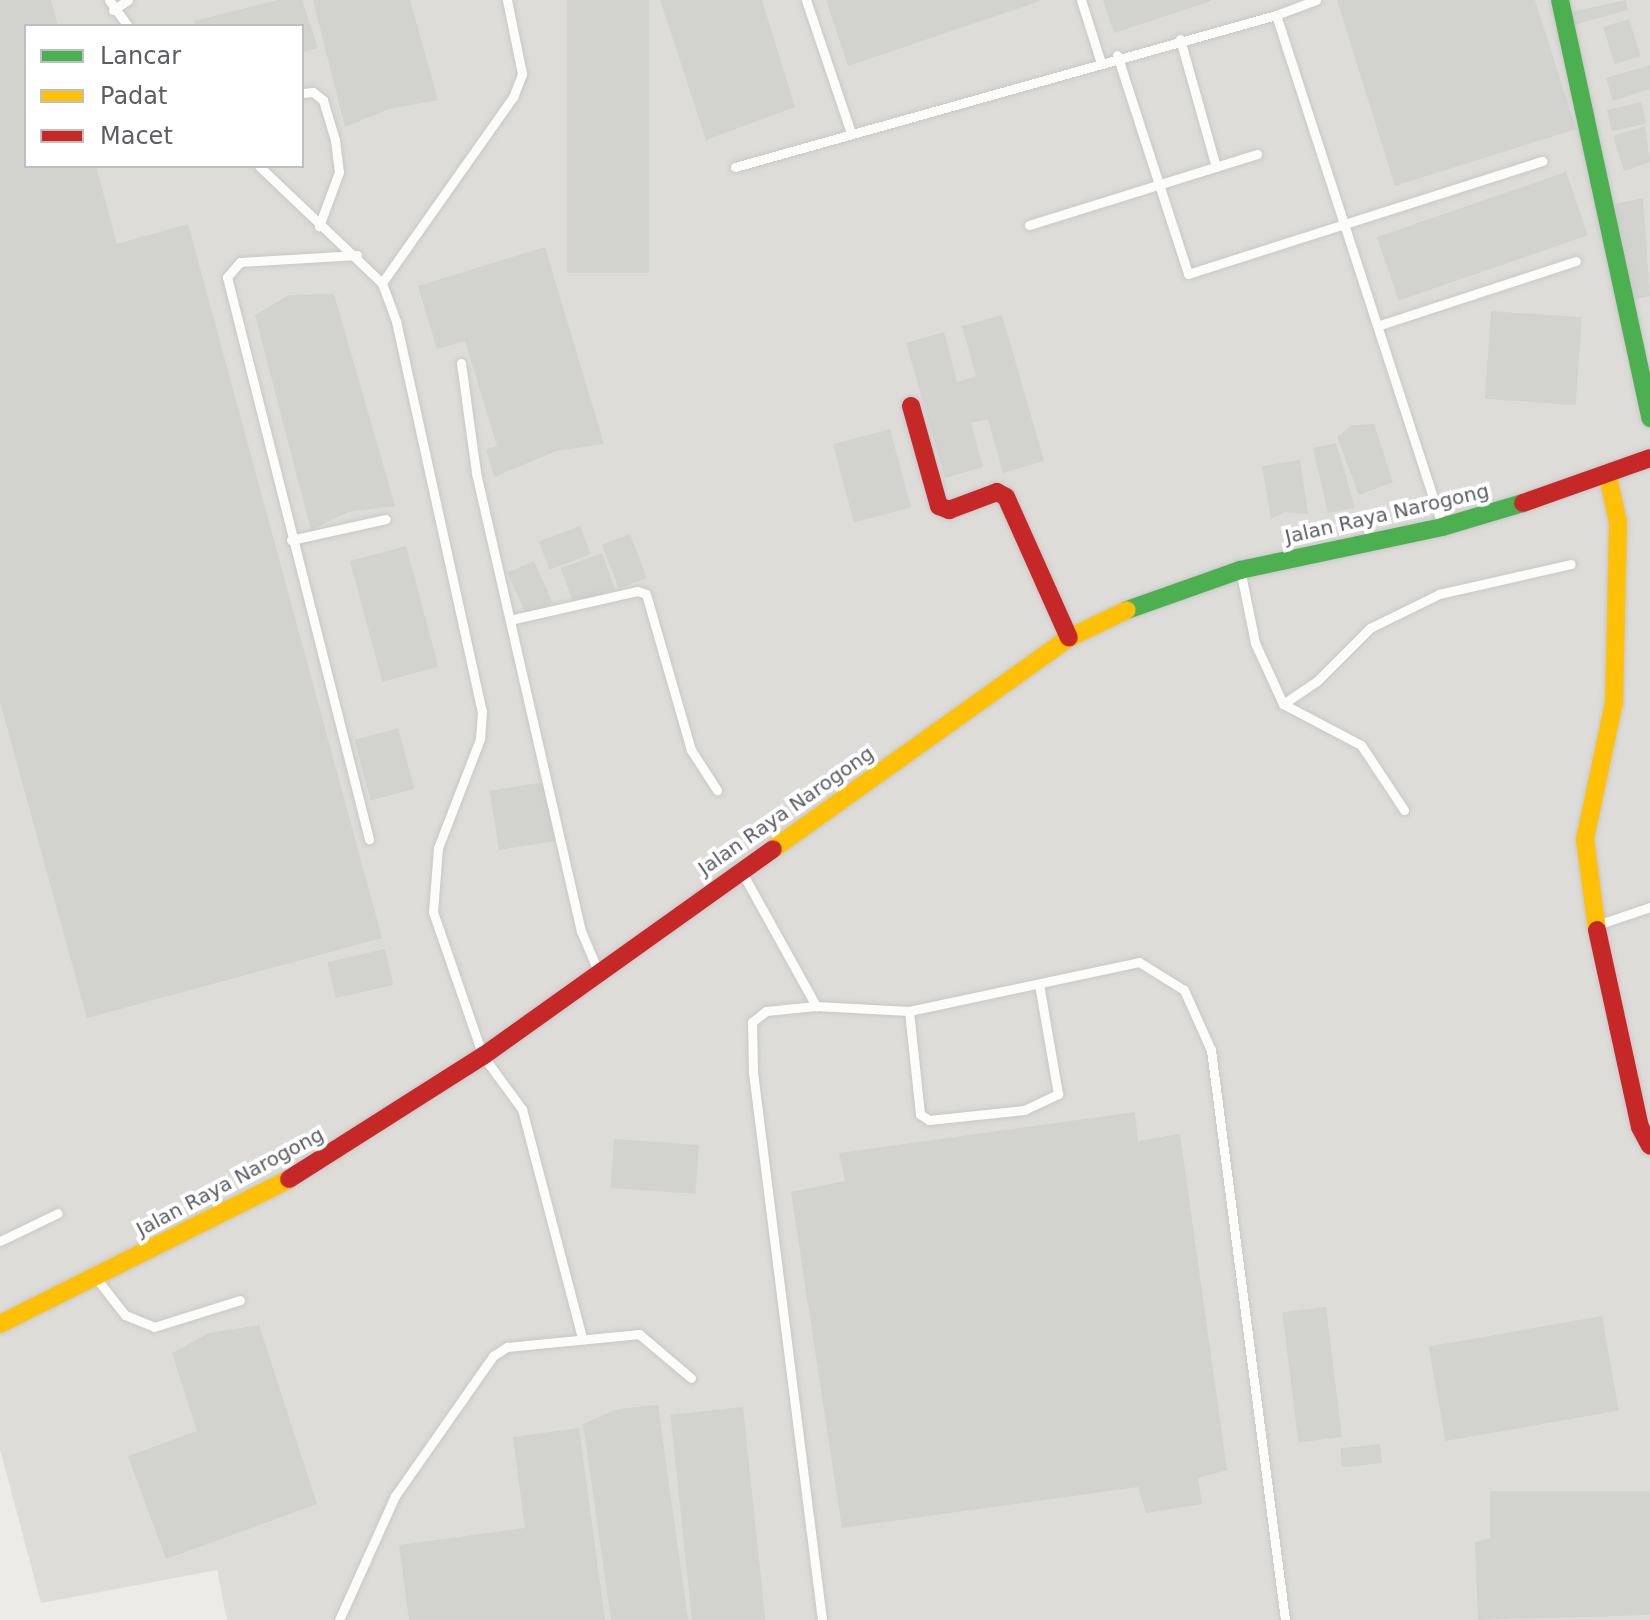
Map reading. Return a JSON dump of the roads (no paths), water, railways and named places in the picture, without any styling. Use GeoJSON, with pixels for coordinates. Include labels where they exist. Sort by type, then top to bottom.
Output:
{"type":"FeatureCollection","features":[{"type":"Feature","properties":{"kind":"main road"},"geometry":{"type":"LineString","coordinates":[[1560,0],[1650,418]]}},
{"type":"Feature","properties":{"kind":"main road"},"geometry":{"type":"LineString","coordinates":[[911,406],[939,506],[949,510],[997,492],[1006,497],[1069,638]]}},
{"type":"Feature","properties":{"kind":"main road","name":"Jalan Raya Narogong"},"geometry":{"type":"LineString","coordinates":[[0,1324],[311,1168],[483,1056],[598,971],[1069,638],[1142,603],[1240,570],[1442,527],[1608,477],[1650,458]]}},
{"type":"Feature","properties":{"kind":"main road"},"geometry":{"type":"LineString","coordinates":[[1608,477],[1618,522],[1614,702],[1585,839],[1596,926],[1640,1127],[1650,1146]]}},
{"type":"Feature","properties":{"kind":"lane"},"geometry":{"type":"LineString","coordinates":[[126,24],[111,5],[128,0]]}},
{"type":"Feature","properties":{"kind":"lane"},"geometry":{"type":"LineString","coordinates":[[382,283],[513,97],[522,74],[507,0]]}},
{"type":"Feature","properties":{"kind":"lane"},"geometry":{"type":"LineString","coordinates":[[806,0],[850,130]]}},
{"type":"Feature","properties":{"kind":"lane"},"geometry":{"type":"LineString","coordinates":[[1081,0],[1100,60]]}},
{"type":"Feature","properties":{"kind":"lane"},"geometry":{"type":"LineString","coordinates":[[735,167],[850,130],[1117,55],[1276,15],[1316,0]]}},
{"type":"Feature","properties":{"kind":"lane"},"geometry":{"type":"LineString","coordinates":[[1276,15],[1380,325],[1442,527]]}},
{"type":"Feature","properties":{"kind":"lane"},"geometry":{"type":"LineString","coordinates":[[1180,39],[1216,167]]}},
{"type":"Feature","properties":{"kind":"lane"},"geometry":{"type":"LineString","coordinates":[[1117,55],[1185,271],[1192,275],[1542,161]]}},
{"type":"Feature","properties":{"kind":"lane"},"geometry":{"type":"LineString","coordinates":[[304,93],[313,92],[323,100],[337,151],[339,172],[319,226]]}},
{"type":"Feature","properties":{"kind":"lane"},"geometry":{"type":"LineString","coordinates":[[1029,225],[1257,154]]}},
{"type":"Feature","properties":{"kind":"lane"},"geometry":{"type":"LineString","coordinates":[[261,168],[319,226],[357,255],[382,283],[396,321],[482,711],[480,739],[432,879],[433,912],[483,1056],[522,1109],[582,1338]]}},
{"type":"Feature","properties":{"kind":"lane"},"geometry":{"type":"LineString","coordinates":[[357,255],[240,262],[227,277],[369,839]]}},
{"type":"Feature","properties":{"kind":"lane"},"geometry":{"type":"LineString","coordinates":[[1380,325],[1576,261]]}},
{"type":"Feature","properties":{"kind":"lane"},"geometry":{"type":"LineString","coordinates":[[461,363],[476,473],[514,619],[581,931],[598,971]]}},
{"type":"Feature","properties":{"kind":"lane"},"geometry":{"type":"LineString","coordinates":[[291,540],[386,519]]}},
{"type":"Feature","properties":{"kind":"lane"},"geometry":{"type":"LineString","coordinates":[[1283,704],[1317,681],[1370,628],[1439,594],[1571,564]]}},
{"type":"Feature","properties":{"kind":"lane"},"geometry":{"type":"LineString","coordinates":[[1240,570],[1255,643],[1283,704],[1361,745],[1404,810]]}},
{"type":"Feature","properties":{"kind":"lane"},"geometry":{"type":"LineString","coordinates":[[514,619],[637,591],[646,594],[691,750],[717,790]]}},
{"type":"Feature","properties":{"kind":"lane"},"geometry":{"type":"LineString","coordinates":[[741,869],[816,1006]]}},
{"type":"Feature","properties":{"kind":"lane"},"geometry":{"type":"LineString","coordinates":[[1596,926],[1650,907]]}},
{"type":"Feature","properties":{"kind":"lane"},"geometry":{"type":"LineString","coordinates":[[822,1620],[752,1060],[752,1022],[766,1011],[816,1006],[909,1011],[1139,962],[1184,990],[1211,1050],[1285,1620]]}},
{"type":"Feature","properties":{"kind":"lane"},"geometry":{"type":"LineString","coordinates":[[909,1011],[920,1114],[929,1120],[1024,1110],[1058,1094],[1039,984]]}},
{"type":"Feature","properties":{"kind":"lane"},"geometry":{"type":"LineString","coordinates":[[0,1241],[58,1213]]}},
{"type":"Feature","properties":{"kind":"lane"},"geometry":{"type":"LineString","coordinates":[[95,1277],[125,1315],[154,1327],[240,1300]]}},
{"type":"Feature","properties":{"kind":"lane"},"geometry":{"type":"LineString","coordinates":[[339,1620],[395,1496],[493,1356],[507,1347],[639,1334],[691,1378]]}}]}
